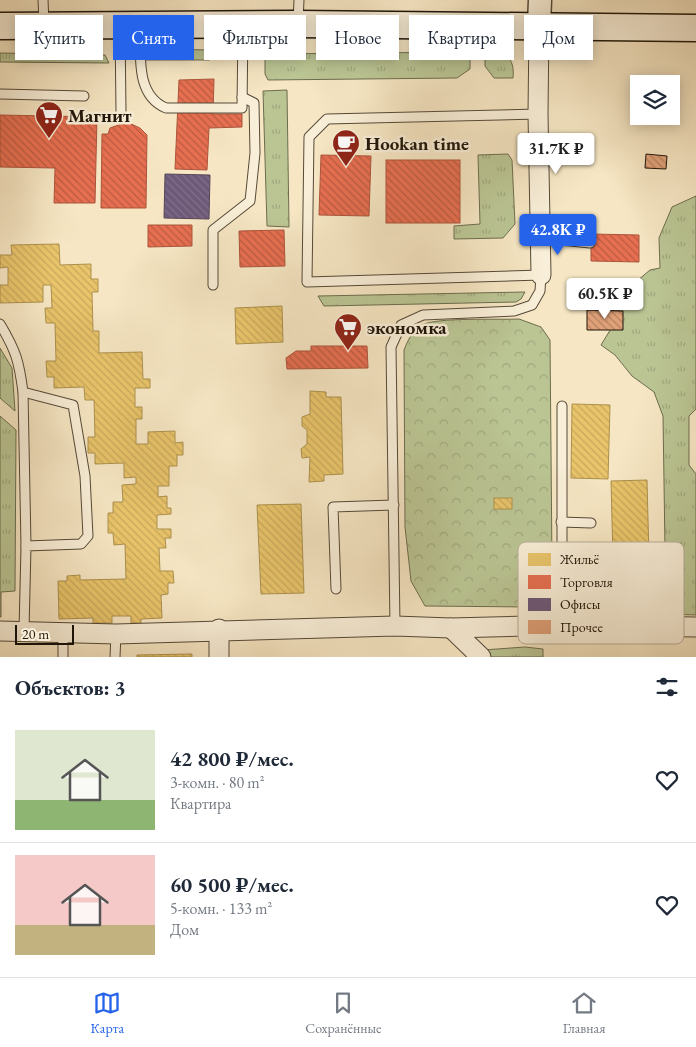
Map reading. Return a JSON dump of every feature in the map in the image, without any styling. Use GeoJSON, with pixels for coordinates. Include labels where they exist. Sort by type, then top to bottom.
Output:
{"type":"FeatureCollection","features":[{"type":"Feature","properties":{"kind":"main road"},"geometry":{"type":"LineString","coordinates":[[285,15],[298,12],[539,12],[696,28]]}},
{"type":"Feature","properties":{"kind":"main road"},"geometry":{"type":"LineString","coordinates":[[0,26],[15,26]]}},
{"type":"Feature","properties":{"kind":"street"},"geometry":{"type":"LineString","coordinates":[[539,12],[538,114],[541,275]]}},
{"type":"Feature","properties":{"kind":"street"},"geometry":{"type":"LineString","coordinates":[[0,631],[116,634],[395,626],[450,628],[518,626]]}},
{"type":"Feature","properties":{"kind":"street"},"geometry":{"type":"LineString","coordinates":[[450,628],[481,657]]}},
{"type":"Feature","properties":{"kind":"street"},"geometry":{"type":"LineString","coordinates":[[219,630],[219,657]]}},
{"type":"Feature","properties":{"kind":"lane"},"geometry":{"type":"LineString","coordinates":[[43,0],[44,15]]}},
{"type":"Feature","properties":{"kind":"lane"},"geometry":{"type":"LineString","coordinates":[[121,112],[126,60]]}},
{"type":"Feature","properties":{"kind":"lane"},"geometry":{"type":"LineString","coordinates":[[138,60],[145,91],[156,104],[166,108],[242,108],[243,60]]}},
{"type":"Feature","properties":{"kind":"lane"},"geometry":{"type":"LineString","coordinates":[[0,94],[84,96]]}},
{"type":"Feature","properties":{"kind":"lane"},"geometry":{"type":"LineString","coordinates":[[213,285],[213,230],[250,201],[255,153],[254,104],[242,96]]}},
{"type":"Feature","properties":{"kind":"lane"},"geometry":{"type":"LineString","coordinates":[[395,626],[391,347],[401,325],[423,315],[514,311],[532,305],[540,291],[541,275],[307,282],[309,137],[327,119],[538,114]]}},
{"type":"Feature","properties":{"kind":"lane"},"geometry":{"type":"LineString","coordinates":[[540,238],[590,243]]}},
{"type":"Feature","properties":{"kind":"lane"},"geometry":{"type":"LineString","coordinates":[[0,324],[14,348],[20,364],[23,392],[26,546],[24,631]]}},
{"type":"Feature","properties":{"kind":"lane"},"geometry":{"type":"LineString","coordinates":[[23,392],[73,405],[85,476],[88,536],[82,544],[26,546]]}},
{"type":"Feature","properties":{"kind":"lane"},"geometry":{"type":"LineString","coordinates":[[561,542],[562,406]]}},
{"type":"Feature","properties":{"kind":"lane"},"geometry":{"type":"LineString","coordinates":[[336,590],[333,507],[394,505]]}},
{"type":"Feature","properties":{"kind":"lane"},"geometry":{"type":"LineString","coordinates":[[561,522],[591,523]]}},
{"type":"Feature","properties":{"kind":"lane"},"geometry":{"type":"LineString","coordinates":[[63,632],[63,657]]}},
{"type":"Feature","properties":{"kind":"lane"},"geometry":{"type":"LineString","coordinates":[[115,657],[116,634]]}},
{"type":"Feature","properties":{"kind":"green space"},"geometry":{"type":"Polygon","coordinates":[[[194,50],[204,50],[204,60],[194,60],[194,50]]]}},
{"type":"Feature","properties":{"kind":"green space"},"geometry":{"type":"Polygon","coordinates":[[[0,53],[15,53],[15,60],[103,60],[103,55],[105,55],[109,63],[0,62],[0,53]]]}},
{"type":"Feature","properties":{"kind":"green space"},"geometry":{"type":"Polygon","coordinates":[[[399,53],[409,53],[409,60],[470,60],[470,69],[457,78],[268,80],[265,74],[265,60],[306,60],[306,54],[316,54],[316,60],[399,60],[399,53]]]}},
{"type":"Feature","properties":{"kind":"green space"},"geometry":{"type":"Polygon","coordinates":[[[485,60],[510,60],[513,78],[494,78],[485,66],[485,60]]]}},
{"type":"Feature","properties":{"kind":"green space"},"geometry":{"type":"Polygon","coordinates":[[[287,90],[289,227],[267,226],[263,91],[287,90]]]}},
{"type":"Feature","properties":{"kind":"green space"},"geometry":{"type":"Polygon","coordinates":[[[508,154],[512,160],[515,224],[503,238],[454,239],[454,226],[480,224],[478,155],[508,154]]]}},
{"type":"Feature","properties":{"kind":"green space"},"geometry":{"type":"Polygon","coordinates":[[[696,196],[696,409],[689,416],[689,465],[696,474],[696,615],[684,615],[684,542],[665,542],[663,416],[654,392],[632,376],[615,355],[601,345],[615,322],[611,295],[625,291],[650,270],[660,268],[659,238],[672,207],[696,196]]]}},
{"type":"Feature","properties":{"kind":"green space"},"geometry":{"type":"Polygon","coordinates":[[[525,292],[521,299],[516,302],[324,306],[318,296],[525,292]]]}},
{"type":"Feature","properties":{"kind":"green space"},"geometry":{"type":"Polygon","coordinates":[[[519,319],[541,327],[550,340],[552,542],[518,542],[518,607],[425,606],[411,581],[405,527],[404,350],[413,333],[422,325],[429,322],[519,319]]]}},
{"type":"Feature","properties":{"kind":"green space"},"geometry":{"type":"Polygon","coordinates":[[[0,348],[12,368],[15,411],[0,398],[0,348]]]}},
{"type":"Feature","properties":{"kind":"green space"},"geometry":{"type":"Polygon","coordinates":[[[0,416],[16,430],[15,591],[1,592],[1,617],[0,617],[0,416]]]}},
{"type":"Feature","properties":{"kind":"green space"},"geometry":{"type":"Polygon","coordinates":[[[525,647],[543,649],[543,657],[490,657],[483,650],[525,647]]]}},
{"type":"Feature","properties":{"kind":"building: Жильё"},"geometry":{"type":"Polygon","coordinates":[[[59,244],[60,265],[91,264],[91,279],[98,279],[98,292],[92,292],[93,331],[99,331],[99,353],[142,352],[143,379],[150,379],[150,388],[135,388],[135,407],[142,407],[142,419],[136,419],[136,444],[148,444],[148,432],[175,431],[175,443],[183,442],[183,455],[177,455],[177,466],[169,466],[169,486],[158,486],[158,497],[167,496],[167,508],[171,508],[171,514],[157,515],[157,529],[171,529],[171,538],[165,538],[166,548],[159,548],[160,571],[173,571],[174,583],[168,583],[168,594],[161,595],[162,618],[141,619],[141,623],[131,623],[131,616],[112,616],[112,623],[93,623],[93,618],[59,619],[58,581],[67,581],[67,576],[80,575],[80,580],[126,579],[125,544],[114,545],[113,533],[108,533],[108,513],[113,513],[113,502],[123,502],[122,485],[136,484],[136,477],[124,478],[124,463],[95,464],[95,453],[88,453],[88,437],[95,437],[94,400],[85,400],[84,387],[54,388],[54,377],[47,377],[46,361],[56,361],[55,323],[46,323],[45,308],[52,308],[51,285],[43,285],[43,302],[0,303],[0,285],[8,285],[8,267],[0,268],[0,255],[12,255],[11,245],[59,244]]]}},
{"type":"Feature","properties":{"kind":"building: Жильё"},"geometry":{"type":"Polygon","coordinates":[[[282,306],[283,342],[236,344],[235,308],[282,306]]]}},
{"type":"Feature","properties":{"kind":"building: Жильё"},"geometry":{"type":"Polygon","coordinates":[[[310,391],[326,392],[326,397],[341,397],[343,474],[324,475],[324,481],[309,482],[310,457],[302,458],[301,449],[307,444],[307,430],[302,426],[302,417],[310,414],[310,391]]]}},
{"type":"Feature","properties":{"kind":"building: Жильё"},"geometry":{"type":"Polygon","coordinates":[[[572,404],[610,405],[608,479],[571,478],[572,404]]]}},
{"type":"Feature","properties":{"kind":"building: Жильё"},"geometry":{"type":"Polygon","coordinates":[[[647,480],[649,542],[613,542],[611,481],[647,480]]]}},
{"type":"Feature","properties":{"kind":"building: Жильё"},"geometry":{"type":"Polygon","coordinates":[[[494,498],[512,498],[512,509],[494,509],[494,498]]]}},
{"type":"Feature","properties":{"kind":"building: Жильё"},"geometry":{"type":"Polygon","coordinates":[[[301,504],[304,593],[261,594],[257,505],[301,504]]]}},
{"type":"Feature","properties":{"kind":"building: Жильё"},"geometry":{"type":"Polygon","coordinates":[[[192,654],[192,657],[137,657],[137,655],[192,654]]]}},
{"type":"Feature","properties":{"kind":"building: Торговля"},"geometry":{"type":"Polygon","coordinates":[[[214,79],[213,114],[242,114],[242,127],[209,128],[207,170],[175,169],[179,80],[214,79]]]}},
{"type":"Feature","properties":{"kind":"building: Торговля"},"geometry":{"type":"Polygon","coordinates":[[[0,115],[97,117],[95,203],[54,203],[55,168],[0,167],[0,115]]]}},
{"type":"Feature","properties":{"kind":"building: Торговля"},"geometry":{"type":"Polygon","coordinates":[[[127,122],[140,128],[147,135],[146,208],[101,208],[102,134],[108,134],[110,128],[127,122]]]}},
{"type":"Feature","properties":{"kind":"building: Торговля"},"geometry":{"type":"Polygon","coordinates":[[[321,155],[371,156],[369,216],[319,215],[321,155]]]}},
{"type":"Feature","properties":{"kind":"building: Торговля"},"geometry":{"type":"Polygon","coordinates":[[[386,160],[460,160],[460,223],[386,223],[386,160]]]}},
{"type":"Feature","properties":{"kind":"building: Торговля"},"geometry":{"type":"Polygon","coordinates":[[[148,225],[192,225],[192,246],[148,247],[148,225]]]}},
{"type":"Feature","properties":{"kind":"building: Торговля"},"geometry":{"type":"Polygon","coordinates":[[[284,230],[285,266],[240,267],[239,231],[284,230]]]}},
{"type":"Feature","properties":{"kind":"building: Торговля"},"geometry":{"type":"Polygon","coordinates":[[[591,234],[639,235],[639,262],[591,261],[591,234]]]}},
{"type":"Feature","properties":{"kind":"building: Торговля"},"geometry":{"type":"Polygon","coordinates":[[[311,346],[367,346],[368,368],[287,369],[286,358],[296,351],[311,351],[311,346]]]}},
{"type":"Feature","properties":{"kind":"building: Офисы"},"geometry":{"type":"Polygon","coordinates":[[[165,174],[210,175],[209,219],[164,218],[165,174]]]}},
{"type":"Feature","properties":{"kind":"building: Прочее"},"geometry":{"type":"Polygon","coordinates":[[[646,154],[667,156],[666,169],[645,168],[646,154]]]}},
{"type":"Feature","properties":{"kind":"building: Прочее"},"geometry":{"type":"Polygon","coordinates":[[[587,310],[623,311],[623,330],[587,330],[587,310]]]}},
{"type":"Feature","properties":{"kind":"place","name":"Магнит"},"geometry":{"type":"Point","coordinates":[49,139]}},
{"type":"Feature","properties":{"kind":"place","name":"Hookan time"},"geometry":{"type":"Point","coordinates":[346,167]}},
{"type":"Feature","properties":{"kind":"place","name":"экономка"},"geometry":{"type":"Point","coordinates":[348,351]}}]}
